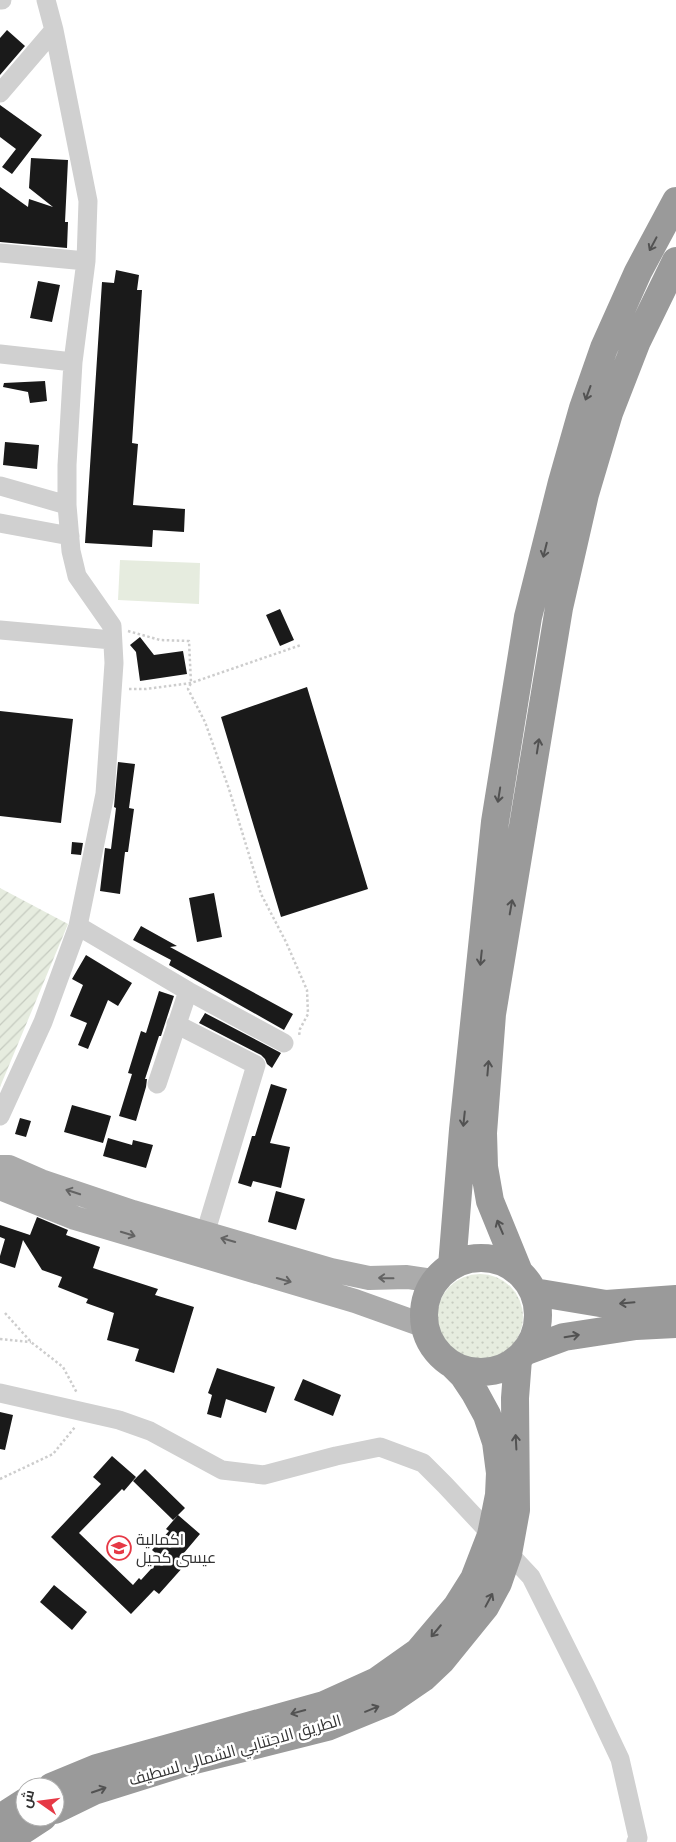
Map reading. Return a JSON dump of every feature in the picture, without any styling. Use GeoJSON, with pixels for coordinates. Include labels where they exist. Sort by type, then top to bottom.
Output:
{"type":"FeatureCollection","features":[{"type":"Feature","properties":{"kind":"highway"},"geometry":{"type":"LineString","coordinates":[[676,201],[634,280],[604,348],[586,399],[562,482],[528,616],[494,822],[463,1130],[443,1273],[425,1303],[425,1326],[432,1345],[438,1354],[454,1366],[475,1372],[486,1372],[508,1366],[522,1355],[564,1337],[636,1326],[676,1324]]}},
{"type":"Feature","properties":{"kind":"highway"},"geometry":{"type":"LineString","coordinates":[[522,1355],[532,1340],[538,1316],[537,1304],[490,1201],[484,1167],[483,1133],[492,1014],[559,608],[585,494],[609,413],[637,341],[676,261]]}},
{"type":"Feature","properties":{"kind":"highway"},"geometry":{"type":"LineString","coordinates":[[443,1273],[469,1259],[487,1258],[504,1263],[526,1282],[606,1304],[676,1299]]}},
{"type":"Feature","properties":{"kind":"highway","name":"الطريق الاجتنابي الشمالي لسطيف"},"geometry":{"type":"LineString","coordinates":[[65,1781],[97,1768],[324,1705],[377,1681],[418,1652],[457,1606],[474,1579],[500,1545],[516,1510],[515,1398],[522,1355]]}},
{"type":"Feature","properties":{"kind":"highway","name":"الطريق الاجتنابي الشمالي لسطيف"},"geometry":{"type":"LineString","coordinates":[[65,1805],[94,1791],[183,1763],[327,1727],[388,1702],[423,1678],[442,1660],[485,1607],[498,1583],[500,1545],[500,1472],[496,1442],[486,1415],[474,1393],[463,1375],[454,1366]]}},
{"type":"Feature","properties":{"kind":"highway"},"geometry":{"type":"LineString","coordinates":[[0,1818],[15,1808]]}},
{"type":"Feature","properties":{"kind":"highway"},"geometry":{"type":"LineString","coordinates":[[5,1842],[28,1827]]}},
{"type":"Feature","properties":{"kind":"main road"},"geometry":{"type":"LineString","coordinates":[[0,1167],[9,1167],[56,1187],[205,1234],[331,1270],[369,1278],[407,1278],[443,1273]]}},
{"type":"Feature","properties":{"kind":"main road"},"geometry":{"type":"LineString","coordinates":[[0,1188],[75,1218],[355,1301],[425,1326]]}},
{"type":"Feature","properties":{"kind":"street"},"geometry":{"type":"LineString","coordinates":[[0,1116],[43,1022],[78,926],[104,794],[114,663],[112,633],[77,576],[71,551],[67,505],[67,465],[73,362],[86,261],[88,201],[54,30],[46,0]]}},
{"type":"Feature","properties":{"kind":"street"},"geometry":{"type":"LineString","coordinates":[[0,93],[54,30]]}},
{"type":"Feature","properties":{"kind":"street"},"geometry":{"type":"LineString","coordinates":[[0,253],[86,261]]}},
{"type":"Feature","properties":{"kind":"street"},"geometry":{"type":"LineString","coordinates":[[0,354],[73,362]]}},
{"type":"Feature","properties":{"kind":"street"},"geometry":{"type":"LineString","coordinates":[[0,486],[67,505]]}},
{"type":"Feature","properties":{"kind":"street"},"geometry":{"type":"LineString","coordinates":[[0,523],[70,536]]}},
{"type":"Feature","properties":{"kind":"street"},"geometry":{"type":"LineString","coordinates":[[0,630],[112,633]]}},
{"type":"Feature","properties":{"kind":"street"},"geometry":{"type":"LineString","coordinates":[[78,926],[188,991],[284,1043]]}},
{"type":"Feature","properties":{"kind":"street"},"geometry":{"type":"LineString","coordinates":[[157,1084],[188,991]]}},
{"type":"Feature","properties":{"kind":"street"},"geometry":{"type":"LineString","coordinates":[[176,1024],[256,1065],[205,1234]]}},
{"type":"Feature","properties":{"kind":"street"},"geometry":{"type":"LineString","coordinates":[[0,1393],[119,1420],[150,1431],[222,1470],[264,1475],[336,1456],[380,1447],[423,1463],[530,1577],[620,1759],[638,1838],[636,1842]]}},
{"type":"Feature","properties":{"kind":"path"},"geometry":{"type":"LineString","coordinates":[[112,633],[160,640],[188,641],[191,683],[188,689],[208,730],[229,789],[261,894],[286,942],[306,990],[308,1014],[300,1029],[298,1040],[284,1043]]}},
{"type":"Feature","properties":{"kind":"path"},"geometry":{"type":"LineString","coordinates":[[112,689],[146,689],[191,683],[301,645]]}},
{"type":"Feature","properties":{"kind":"path"},"geometry":{"type":"LineString","coordinates":[[0,1479],[53,1454],[87,1412],[63,1367],[31,1342],[5,1314]]}},
{"type":"Feature","properties":{"kind":"path"},"geometry":{"type":"LineString","coordinates":[[0,1339],[31,1342]]}},
{"type":"Feature","properties":{"kind":"shaded area"},"geometry":{"type":"Polygon","coordinates":[[[120,560],[200,563],[199,604],[118,600],[120,560]]]}},
{"type":"Feature","properties":{"kind":"shaded area"},"geometry":{"type":"Polygon","coordinates":[[[0,888],[68,924],[0,1087],[0,888]]]}},
{"type":"Feature","properties":{"kind":"shaded area"},"geometry":{"type":"Polygon","coordinates":[[[480,1274],[496,1277],[504,1281],[516,1293],[520,1301],[523,1317],[520,1333],[516,1341],[504,1353],[496,1357],[480,1360],[464,1357],[456,1353],[444,1341],[440,1333],[437,1317],[440,1301],[444,1293],[456,1281],[464,1277],[480,1274]]]}},
{"type":"Feature","properties":{"kind":"building"},"geometry":{"type":"Polygon","coordinates":[[[7,30],[25,46],[0,75],[0,38],[7,30]]]}},
{"type":"Feature","properties":{"kind":"building"},"geometry":{"type":"Polygon","coordinates":[[[0,105],[42,135],[12,174],[2,167],[16,149],[0,137],[0,105]]]}},
{"type":"Feature","properties":{"kind":"building"},"geometry":{"type":"Polygon","coordinates":[[[31,158],[68,160],[65,222],[68,222],[67,248],[0,242],[0,187],[28,207],[29,199],[53,207],[29,188],[31,158]]]}},
{"type":"Feature","properties":{"kind":"building"},"geometry":{"type":"Polygon","coordinates":[[[116,270],[139,275],[137,290],[142,290],[132,443],[138,444],[133,505],[185,509],[184,532],[153,530],[152,547],[85,543],[102,282],[114,283],[116,270]]]}},
{"type":"Feature","properties":{"kind":"building"},"geometry":{"type":"Polygon","coordinates":[[[38,281],[60,285],[52,322],[30,318],[38,281]]]}},
{"type":"Feature","properties":{"kind":"building"},"geometry":{"type":"Polygon","coordinates":[[[45,381],[47,401],[30,403],[28,392],[3,387],[4,383],[45,381]]]}},
{"type":"Feature","properties":{"kind":"building"},"geometry":{"type":"Polygon","coordinates":[[[5,442],[39,445],[37,469],[3,465],[5,442]]]}},
{"type":"Feature","properties":{"kind":"building"},"geometry":{"type":"Polygon","coordinates":[[[280,609],[294,640],[280,646],[266,615],[280,609]]]}},
{"type":"Feature","properties":{"kind":"building"},"geometry":{"type":"Polygon","coordinates":[[[140,637],[154,655],[183,651],[187,674],[140,681],[136,652],[130,645],[140,637]]]}},
{"type":"Feature","properties":{"kind":"building"},"geometry":{"type":"Polygon","coordinates":[[[307,687],[368,889],[281,917],[221,717],[307,687]]]}},
{"type":"Feature","properties":{"kind":"building"},"geometry":{"type":"Polygon","coordinates":[[[0,711],[73,719],[61,823],[0,816],[0,711]]]}},
{"type":"Feature","properties":{"kind":"building"},"geometry":{"type":"Polygon","coordinates":[[[118,762],[135,764],[129,808],[134,809],[128,852],[125,852],[120,894],[100,891],[105,848],[111,849],[116,808],[114,807],[118,762]]]}},
{"type":"Feature","properties":{"kind":"building"},"geometry":{"type":"Polygon","coordinates":[[[72,842],[83,843],[81,855],[71,854],[72,842]]]}},
{"type":"Feature","properties":{"kind":"building"},"geometry":{"type":"Polygon","coordinates":[[[214,893],[222,937],[197,942],[189,898],[214,893]]]}},
{"type":"Feature","properties":{"kind":"building"},"geometry":{"type":"Polygon","coordinates":[[[141,926],[177,946],[170,947],[293,1014],[284,1030],[169,965],[171,960],[133,940],[141,926]]]}},
{"type":"Feature","properties":{"kind":"building"},"geometry":{"type":"Polygon","coordinates":[[[86,955],[132,983],[118,1006],[108,1000],[88,1049],[78,1045],[87,1023],[70,1016],[83,985],[72,979],[86,955]]]}},
{"type":"Feature","properties":{"kind":"building"},"geometry":{"type":"Polygon","coordinates":[[[159,991],[174,996],[145,1079],[147,1079],[146,1087],[136,1121],[119,1116],[132,1074],[128,1073],[141,1031],[146,1033],[159,991]]]}},
{"type":"Feature","properties":{"kind":"building"},"geometry":{"type":"Polygon","coordinates":[[[205,1013],[281,1053],[272,1068],[261,1055],[199,1023],[205,1013]]]}},
{"type":"Feature","properties":{"kind":"building"},"geometry":{"type":"Polygon","coordinates":[[[271,1084],[287,1089],[270,1143],[290,1147],[281,1188],[253,1181],[251,1187],[238,1183],[252,1136],[255,1136],[271,1084]]]}},
{"type":"Feature","properties":{"kind":"building"},"geometry":{"type":"Polygon","coordinates":[[[72,1105],[111,1116],[103,1143],[64,1132],[72,1105]]]}},
{"type":"Feature","properties":{"kind":"building"},"geometry":{"type":"Polygon","coordinates":[[[20,1118],[31,1121],[26,1137],[15,1134],[20,1118]]]}},
{"type":"Feature","properties":{"kind":"building"},"geometry":{"type":"Polygon","coordinates":[[[108,1138],[132,1145],[133,1140],[153,1145],[146,1168],[103,1156],[108,1138]]]}},
{"type":"Feature","properties":{"kind":"building"},"geometry":{"type":"Polygon","coordinates":[[[276,1191],[305,1199],[296,1230],[268,1222],[276,1191]]]}},
{"type":"Feature","properties":{"kind":"building"},"geometry":{"type":"Polygon","coordinates":[[[37,1217],[68,1230],[66,1235],[100,1247],[93,1268],[158,1289],[155,1295],[194,1307],[174,1373],[135,1361],[139,1349],[107,1340],[114,1313],[86,1303],[88,1299],[58,1287],[62,1277],[42,1270],[23,1240],[15,1268],[0,1263],[5,1239],[0,1237],[0,1225],[30,1235],[37,1217]]]}},
{"type":"Feature","properties":{"kind":"building"},"geometry":{"type":"Polygon","coordinates":[[[217,1368],[275,1387],[266,1413],[226,1399],[221,1418],[207,1414],[212,1395],[208,1393],[217,1368]]]}},
{"type":"Feature","properties":{"kind":"building"},"geometry":{"type":"Polygon","coordinates":[[[303,1379],[341,1395],[333,1416],[294,1400],[303,1379]]]}},
{"type":"Feature","properties":{"kind":"building"},"geometry":{"type":"Polygon","coordinates":[[[0,1412],[13,1415],[5,1450],[0,1449],[0,1412]]]}},
{"type":"Feature","properties":{"kind":"building"},"geometry":{"type":"Polygon","coordinates":[[[112,1456],[136,1477],[124,1491],[122,1489],[79,1533],[133,1585],[139,1578],[141,1580],[161,1558],[152,1550],[169,1531],[166,1529],[178,1515],[200,1534],[178,1560],[184,1566],[159,1594],[154,1590],[131,1614],[51,1537],[101,1484],[93,1477],[112,1456]]]}},
{"type":"Feature","properties":{"kind":"building"},"geometry":{"type":"Polygon","coordinates":[[[145,1469],[185,1508],[173,1520],[133,1481],[145,1469]]]}},
{"type":"Feature","properties":{"kind":"building"},"geometry":{"type":"Polygon","coordinates":[[[54,1585],[87,1612],[72,1630],[40,1602],[54,1585]]]}},
{"type":"Feature","properties":{"kind":"place","name":"اكمالية عيسى كحيل"},"geometry":{"type":"Point","coordinates":[119,1548]}}]}
